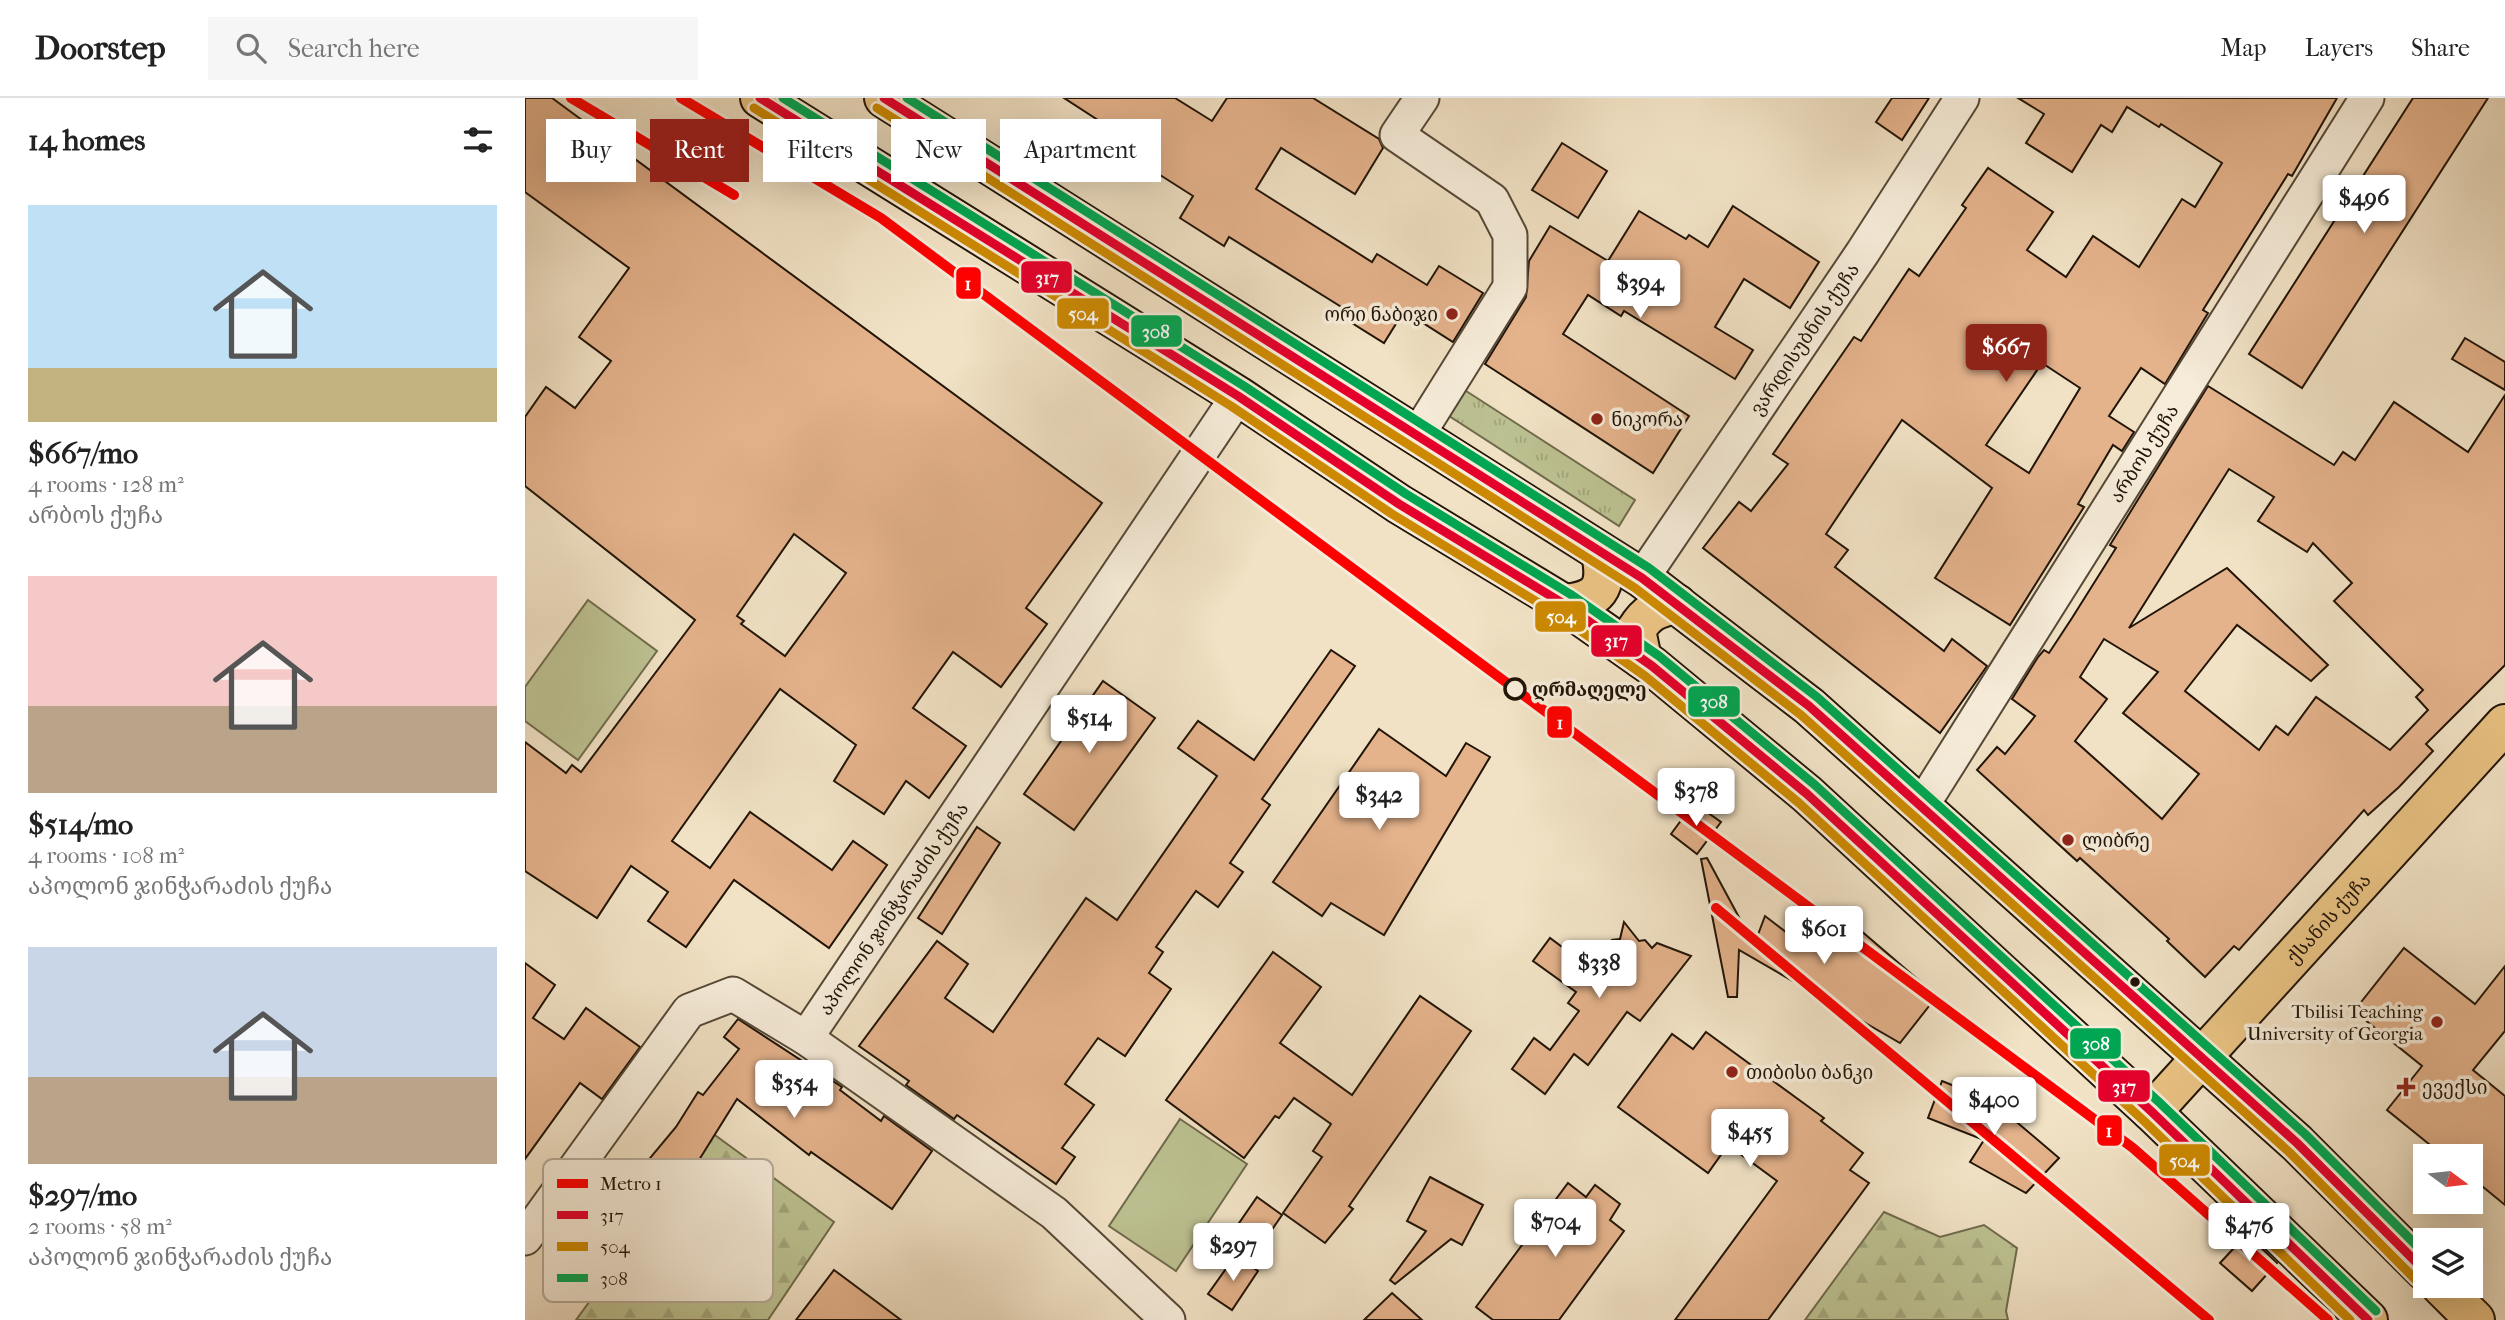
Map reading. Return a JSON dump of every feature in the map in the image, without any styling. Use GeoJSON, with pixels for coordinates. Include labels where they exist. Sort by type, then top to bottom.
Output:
{"type":"FeatureCollection","features":[{"type":"Feature","properties":{"kind":"main road"},"geometry":{"type":"LineString","coordinates":[[760,98],[1238,396],[1399,504],[1564,604],[1642,659],[1807,794],[2152,1112],[2368,1320]]}},
{"type":"Feature","properties":{"kind":"main road"},"geometry":{"type":"LineString","coordinates":[[884,98],[1642,578],[1677,604],[1809,706],[2297,1143],[2413,1259]]}},
{"type":"Feature","properties":{"kind":"main road"},"geometry":{"type":"LineString","coordinates":[[1564,604],[1587,602],[1600,590],[1605,573],[1601,553]]}},
{"type":"Feature","properties":{"kind":"main road"},"geometry":{"type":"LineString","coordinates":[[1642,659],[1636,630],[1644,617],[1657,608],[1677,604]]}},
{"type":"Feature","properties":{"kind":"main road","name":"ქსანის ქუჩა"},"geometry":{"type":"LineString","coordinates":[[2152,1112],[2505,724]]}},
{"type":"Feature","properties":{"kind":"main road"},"geometry":{"type":"LineString","coordinates":[[2453,1298],[2475,1320]]}},
{"type":"Feature","properties":{"kind":"street"},"geometry":{"type":"LineString","coordinates":[[1417,436],[1510,287],[1510,235],[1492,200],[1397,135],[1422,98]]}},
{"type":"Feature","properties":{"kind":"street","name":"ვარდისუბნის ქუჩა"},"geometry":{"type":"LineString","coordinates":[[1642,578],[1863,252],[1962,98]]}},
{"type":"Feature","properties":{"kind":"street","name":"არბოს ქუჩა"},"geometry":{"type":"LineString","coordinates":[[1921,807],[2367,98]]}},
{"type":"Feature","properties":{"kind":"street","name":"აპოლონ ჯინჭარაძის ქუჩა"},"geometry":{"type":"LineString","coordinates":[[806,1038],[1238,396]]}},
{"type":"Feature","properties":{"kind":"street"},"geometry":{"type":"LineString","coordinates":[[582,1159],[689,1011],[733,994],[806,1038],[1054,1213],[1168,1320]]}},
{"type":"Feature","properties":{"kind":"street"},"geometry":{"type":"LineString","coordinates":[[525,1238],[543,1213]]}},
{"type":"Feature","properties":{"kind":"green space"},"geometry":{"type":"Polygon","coordinates":[[[1463,389],[1635,500],[1619,526],[1446,414],[1463,389]]]}},
{"type":"Feature","properties":{"kind":"green space"},"geometry":{"type":"Polygon","coordinates":[[[588,600],[657,651],[578,760],[525,721],[525,687],[588,600]]]}},
{"type":"Feature","properties":{"kind":"green space"},"geometry":{"type":"Polygon","coordinates":[[[1180,1119],[1247,1164],[1176,1271],[1109,1226],[1180,1119]]]}},
{"type":"Feature","properties":{"kind":"green space"},"geometry":{"type":"Polygon","coordinates":[[[708,1130],[748,1159],[689,1159],[708,1130]]]}},
{"type":"Feature","properties":{"kind":"green space"},"geometry":{"type":"Polygon","coordinates":[[[773,1177],[834,1222],[768,1320],[576,1320],[589,1302],[773,1302],[773,1177]]]}},
{"type":"Feature","properties":{"kind":"green space"},"geometry":{"type":"Polygon","coordinates":[[[1884,1212],[1940,1237],[1984,1225],[2017,1248],[2006,1311],[2008,1320],[1805,1320],[1884,1212]]]}},
{"type":"Feature","properties":{"kind":"building"},"geometry":{"type":"Polygon","coordinates":[[[525,98],[552,98],[581,119],[546,119],[546,182],[636,182],[636,160],[650,170],[650,182],[666,182],[1102,503],[1026,608],[1047,624],[1001,687],[953,652],[913,708],[966,746],[929,798],[906,781],[884,814],[834,781],[856,745],[780,689],[672,841],[710,868],[750,812],[832,870],[853,841],[887,865],[829,948],[734,880],[686,947],[648,921],[668,892],[631,866],[597,918],[525,871],[525,742],[566,773],[572,765],[581,772],[695,620],[525,486],[525,417],[546,387],[575,408],[611,361],[579,337],[629,268],[525,192],[525,98]],[[794,534],[737,616],[744,621],[741,624],[785,656],[846,573],[794,534]]]}},
{"type":"Feature","properties":{"kind":"building"},"geometry":{"type":"Polygon","coordinates":[[[1064,98],[1175,98],[1212,121],[1227,98],[1313,98],[1379,139],[1383,148],[1355,194],[1281,148],[1256,189],[1372,262],[1377,254],[1427,285],[1439,266],[1483,293],[1453,342],[1404,311],[1384,343],[1339,315],[1343,308],[1229,237],[1224,246],[1180,218],[1193,196],[1161,176],[1161,119],[1096,119],[1064,98]]]}},
{"type":"Feature","properties":{"kind":"building"},"geometry":{"type":"Polygon","coordinates":[[[1892,98],[1929,98],[1902,140],[1876,122],[1892,98]]]}},
{"type":"Feature","properties":{"kind":"building"},"geometry":{"type":"Polygon","coordinates":[[[2018,98],[2337,98],[2292,176],[2288,174],[2203,310],[2208,313],[2165,384],[2141,368],[2109,416],[2134,432],[2122,451],[2113,445],[2078,504],[2084,507],[2010,625],[1935,578],[1992,488],[1902,420],[1826,534],[1848,550],[1835,567],[1944,651],[1952,639],[1987,666],[1940,733],[1703,548],[1739,502],[1751,511],[1788,464],[1773,454],[1854,337],[1861,341],[1909,269],[1919,276],[1966,208],[1962,205],[1988,168],[2053,212],[2027,250],[2066,277],[2093,236],[2139,267],[2182,199],[2195,207],[2222,163],[2161,124],[2159,127],[2127,107],[2112,132],[2101,125],[2072,172],[2026,143],[2044,114],[2018,98]],[[2042,363],[1986,445],[2029,473],[2080,388],[2042,363]]]}},
{"type":"Feature","properties":{"kind":"building"},"geometry":{"type":"Polygon","coordinates":[[[2413,98],[2488,98],[2302,388],[2249,354],[2413,98]]]}},
{"type":"Feature","properties":{"kind":"building"},"geometry":{"type":"Polygon","coordinates":[[[1562,143],[1607,171],[1578,218],[1532,190],[1562,143]]]}},
{"type":"Feature","properties":{"kind":"building"},"geometry":{"type":"Polygon","coordinates":[[[1733,206],[1819,262],[1790,308],[1744,279],[1715,327],[1753,350],[1735,379],[1624,311],[1621,316],[1588,295],[1563,334],[1689,416],[1653,473],[1485,364],[1526,297],[1529,261],[1550,226],[1608,261],[1639,211],[1686,239],[1689,235],[1708,247],[1733,206]]]}},
{"type":"Feature","properties":{"kind":"building"},"geometry":{"type":"Polygon","coordinates":[[[2465,338],[2505,362],[2505,390],[2452,359],[2465,338]]]}},
{"type":"Feature","properties":{"kind":"building"},"geometry":{"type":"Polygon","coordinates":[[[2208,386],[2334,465],[2343,452],[2355,460],[2394,402],[2468,452],[2505,395],[2505,665],[2426,744],[2433,751],[2399,787],[2368,815],[2364,810],[2239,950],[2234,946],[2205,977],[2167,941],[2169,939],[2080,858],[2077,861],[1977,770],[1997,747],[2005,754],[2035,716],[2012,699],[2038,657],[2044,650],[2049,653],[2072,618],[2116,548],[2110,545],[2208,386]],[[2229,469],[2129,628],[2227,568],[2328,665],[2311,681],[2237,625],[2185,691],[2259,750],[2276,726],[2288,735],[2316,697],[2390,750],[2428,710],[2416,697],[2423,690],[2334,601],[2352,583],[2313,543],[2307,552],[2258,521],[2274,497],[2229,469]],[[2104,639],[2080,677],[2107,699],[2075,741],[2162,819],[2199,774],[2123,713],[2158,672],[2104,639]]]}},
{"type":"Feature","properties":{"kind":"building"},"geometry":{"type":"Polygon","coordinates":[[[1331,650],[1355,666],[1262,799],[1270,805],[1230,863],[1243,872],[1218,907],[1196,891],[1156,947],[1163,952],[1149,973],[1171,989],[1125,1056],[1098,1038],[1065,1084],[1094,1105],[1062,1148],[1075,1157],[1056,1184],[957,1115],[954,1119],[906,1085],[909,1081],[859,1046],[937,941],[968,964],[945,998],[993,1032],[1086,898],[1117,920],[1217,776],[1178,748],[1198,721],[1254,760],[1331,650]]]}},
{"type":"Feature","properties":{"kind":"building"},"geometry":{"type":"Polygon","coordinates":[[[1103,681],[1155,718],[1074,830],[1024,794],[1103,681]]]}},
{"type":"Feature","properties":{"kind":"building"},"geometry":{"type":"Polygon","coordinates":[[[1379,729],[1446,776],[1466,743],[1490,757],[1384,935],[1331,903],[1322,916],[1273,882],[1379,729]]]}},
{"type":"Feature","properties":{"kind":"building"},"geometry":{"type":"Polygon","coordinates":[[[1694,803],[1721,822],[1697,854],[1671,834],[1694,803]]]}},
{"type":"Feature","properties":{"kind":"building"},"geometry":{"type":"Polygon","coordinates":[[[977,827],[1000,843],[942,934],[918,918],[977,827]]]}},
{"type":"Feature","properties":{"kind":"building"},"geometry":{"type":"Polygon","coordinates":[[[1707,858],[1754,945],[1765,916],[1807,948],[1839,912],[1937,996],[1900,1043],[1739,950],[1737,997],[1728,997],[1701,859],[1707,858]]]}},
{"type":"Feature","properties":{"kind":"building"},"geometry":{"type":"Polygon","coordinates":[[[1624,922],[1639,941],[1645,940],[1652,948],[1657,943],[1691,956],[1640,1021],[1627,1012],[1588,1065],[1574,1054],[1545,1094],[1512,1069],[1534,1038],[1550,1050],[1579,1011],[1568,1003],[1576,992],[1533,961],[1550,938],[1598,974],[1612,940],[1620,939],[1624,922]]]}},
{"type":"Feature","properties":{"kind":"building"},"geometry":{"type":"Polygon","coordinates":[[[2404,948],[2475,1004],[2505,966],[2505,1031],[2473,1070],[2505,1096],[2505,1205],[2483,1187],[2483,1144],[2429,1144],[2387,1110],[2422,1066],[2354,1011],[2404,948]]]}},
{"type":"Feature","properties":{"kind":"building"},"geometry":{"type":"Polygon","coordinates":[[[1273,952],[1321,987],[1280,1043],[1352,1095],[1420,996],[1471,1031],[1349,1206],[1353,1209],[1325,1243],[1283,1213],[1322,1157],[1313,1151],[1331,1124],[1294,1098],[1279,1118],[1275,1116],[1244,1158],[1166,1100],[1273,952]]]}},
{"type":"Feature","properties":{"kind":"building"},"geometry":{"type":"Polygon","coordinates":[[[525,963],[555,985],[533,1018],[564,1039],[586,1008],[640,1047],[602,1099],[580,1083],[525,1159],[525,963]]]}},
{"type":"Feature","properties":{"kind":"building"},"geometry":{"type":"Polygon","coordinates":[[[738,1019],[842,1087],[840,1090],[881,1121],[884,1116],[932,1151],[892,1209],[811,1152],[809,1155],[737,1099],[700,1159],[649,1159],[676,1127],[698,1092],[703,1095],[739,1049],[724,1037],[738,1019]]]}},
{"type":"Feature","properties":{"kind":"building"},"geometry":{"type":"Polygon","coordinates":[[[1706,1032],[1824,1118],[1821,1121],[1863,1153],[1850,1170],[1869,1183],[1768,1320],[1675,1320],[1777,1181],[1728,1145],[1708,1173],[1618,1107],[1672,1034],[1693,1049],[1706,1032]]]}},
{"type":"Feature","properties":{"kind":"building"},"geometry":{"type":"Polygon","coordinates":[[[1942,1081],[1992,1101],[2059,1158],[2026,1193],[1970,1162],[1984,1140],[1928,1118],[1942,1081]]]}},
{"type":"Feature","properties":{"kind":"building"},"geometry":{"type":"Polygon","coordinates":[[[1430,1177],[1483,1205],[1462,1245],[1451,1239],[1395,1284],[1390,1280],[1426,1231],[1407,1221],[1430,1177]]]}},
{"type":"Feature","properties":{"kind":"building"},"geometry":{"type":"Polygon","coordinates":[[[1568,1183],[1586,1197],[1595,1185],[1620,1204],[1610,1220],[1624,1231],[1559,1320],[1493,1320],[1476,1307],[1568,1183]]]}},
{"type":"Feature","properties":{"kind":"building"},"geometry":{"type":"Polygon","coordinates":[[[1257,1197],[1282,1215],[1251,1260],[1226,1242],[1257,1197]]]}},
{"type":"Feature","properties":{"kind":"building"},"geometry":{"type":"Polygon","coordinates":[[[2247,1234],[2277,1263],[2252,1291],[2220,1263],[2247,1234]]]}},
{"type":"Feature","properties":{"kind":"building"},"geometry":{"type":"Polygon","coordinates":[[[1235,1256],[1258,1271],[1232,1310],[1208,1294],[1235,1256]]]}},
{"type":"Feature","properties":{"kind":"building"},"geometry":{"type":"Polygon","coordinates":[[[834,1270],[901,1320],[796,1320],[834,1270]]]}},
{"type":"Feature","properties":{"kind":"building"},"geometry":{"type":"Polygon","coordinates":[[[1392,1293],[1422,1320],[1364,1320],[1392,1293]]]}},
{"type":"Feature","properties":{"kind":"metro line","name":"1"},"geometry":{"type":"LineString","coordinates":[[571,98],[734,195]]}},
{"type":"Feature","properties":{"kind":"metro line","name":"1"},"geometry":{"type":"LineString","coordinates":[[681,98],[881,218],[2133,1148],[2328,1320]]}},
{"type":"Feature","properties":{"kind":"metro line","name":"1"},"geometry":{"type":"LineString","coordinates":[[1716,908],[2209,1320]]}},
{"type":"Feature","properties":{"kind":"transit line","name":"317"},"geometry":{"type":"LineString","coordinates":[[760,98],[1238,396],[1399,504],[1564,604],[1652,666],[1807,794],[2152,1112],[2368,1320]]}},
{"type":"Feature","properties":{"kind":"transit line","name":"308"},"geometry":{"type":"LineString","coordinates":[[783,98],[1244,386],[1406,494],[1570,594],[1659,656],[1815,785],[2160,1103],[2376,1311]]}},
{"type":"Feature","properties":{"kind":"transit line","name":"317"},"geometry":{"type":"LineString","coordinates":[[884,98],[1642,578],[1809,706],[2297,1143],[2413,1259]]}},
{"type":"Feature","properties":{"kind":"transit line","name":"308"},"geometry":{"type":"LineString","coordinates":[[907,98],[1649,568],[1817,697],[2305,1134],[2413,1242]]}},
{"type":"Feature","properties":{"kind":"transit line","name":"504"},"geometry":{"type":"LineString","coordinates":[[754,108],[1231,406],[1392,514],[1557,614],[1645,676],[1799,803],[2144,1121],[2350,1320]]}},
{"type":"Feature","properties":{"kind":"transit line","name":"504"},"geometry":{"type":"LineString","coordinates":[[877,108],[1635,588],[1801,715],[2289,1152],[2413,1277]]}},
{"type":"Feature","properties":{"kind":"place","name":"ორი ნაბიჯი"},"geometry":{"type":"Point","coordinates":[1452,314]}},
{"type":"Feature","properties":{"kind":"place","name":"ნიკორა"},"geometry":{"type":"Point","coordinates":[1597,419]}},
{"type":"Feature","properties":{"kind":"place","name":"ღრმაღელე"},"geometry":{"type":"Point","coordinates":[1515,689]}},
{"type":"Feature","properties":{"kind":"place","name":"ლიბრე"},"geometry":{"type":"Point","coordinates":[2068,840]}},
{"type":"Feature","properties":{"kind":"place","name":"Tbilisi Teaching University of Georgia"},"geometry":{"type":"Point","coordinates":[2437,1022]}},
{"type":"Feature","properties":{"kind":"place","name":"თიბისი ბანკი"},"geometry":{"type":"Point","coordinates":[1732,1072]}},
{"type":"Feature","properties":{"kind":"place","name":"ევექსი"},"geometry":{"type":"Point","coordinates":[2406,1087]}}]}
